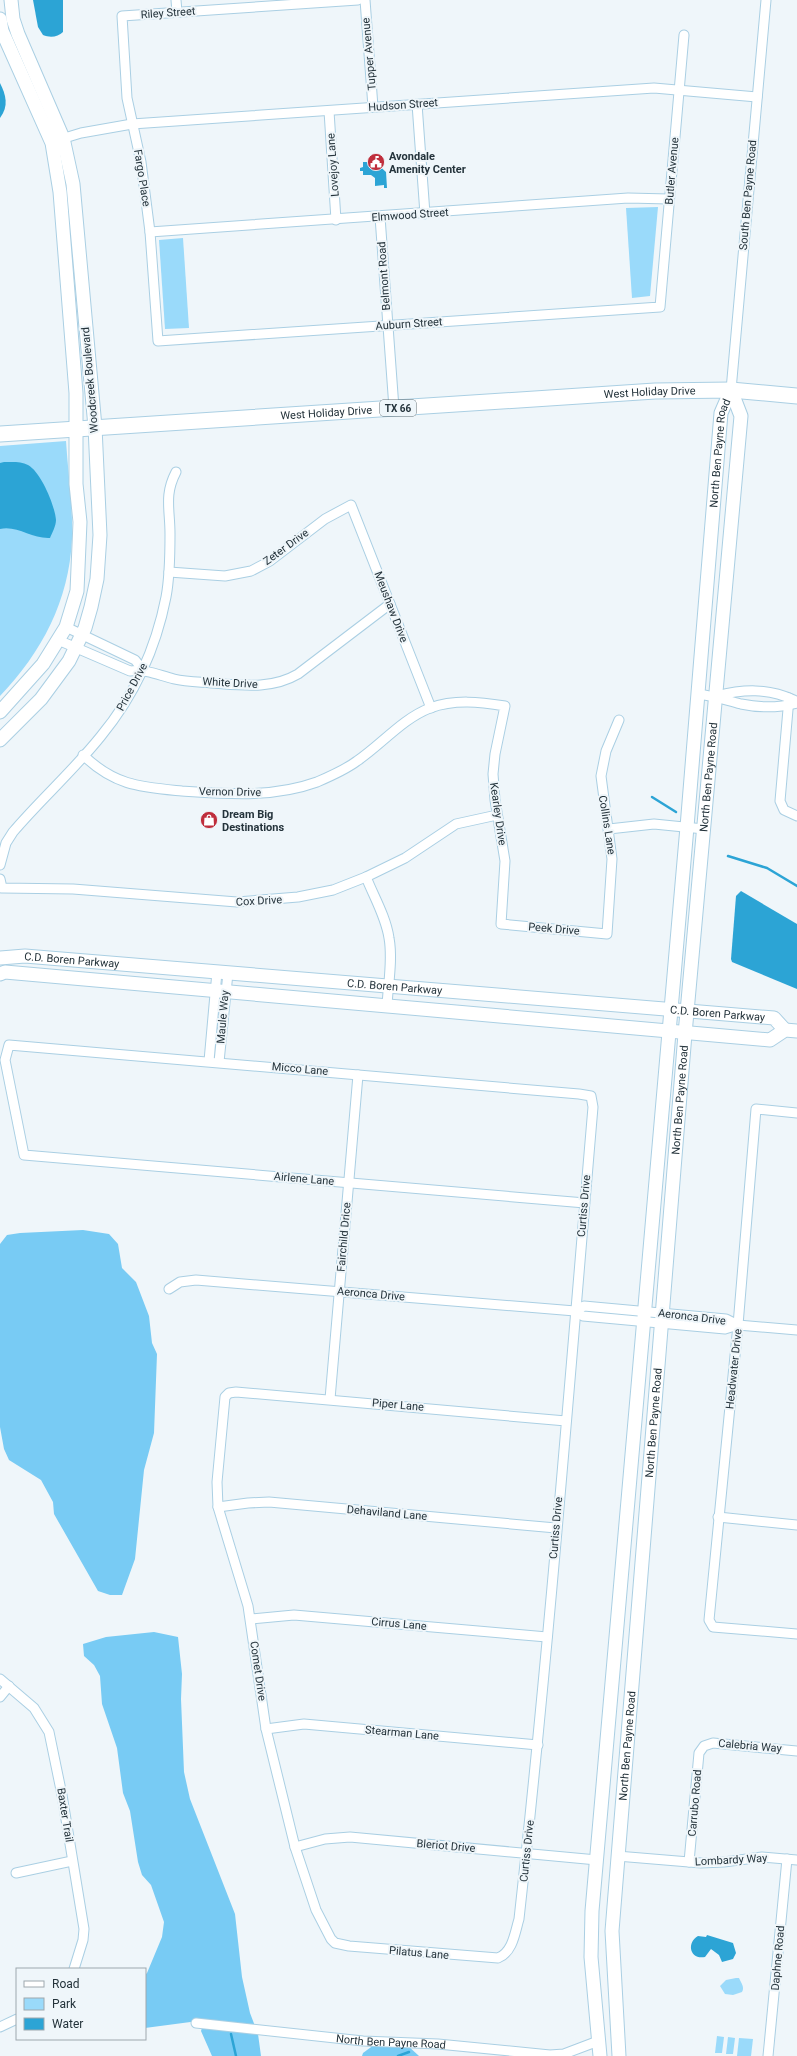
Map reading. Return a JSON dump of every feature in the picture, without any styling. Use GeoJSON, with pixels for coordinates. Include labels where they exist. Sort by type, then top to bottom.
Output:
{"type":"FeatureCollection","features":[{"type":"Feature","properties":{"kind":"main road","name":"West Holiday Drive"},"geometry":{"type":"LineString","coordinates":[[0,434],[642,392],[732,390],[797,396]]}},
{"type":"Feature","properties":{"kind":"street","name":"Woodcreek Boulevard"},"geometry":{"type":"LineString","coordinates":[[0,740],[41,699],[69,661],[76,648],[81,636],[97,579],[100,507],[73,184],[18,34],[13,19],[11,0]]}},
{"type":"Feature","properties":{"kind":"street"},"geometry":{"type":"LineString","coordinates":[[176,0],[176,12]]}},
{"type":"Feature","properties":{"kind":"street","name":"Riley Street"},"geometry":{"type":"LineString","coordinates":[[122,16],[358,0]]}},
{"type":"Feature","properties":{"kind":"street","name":"Tupper Avenue"},"geometry":{"type":"LineString","coordinates":[[365,0],[374,107]]}},
{"type":"Feature","properties":{"kind":"street","name":"South Ben Payne Road"},"geometry":{"type":"LineString","coordinates":[[732,390],[766,0]]}},
{"type":"Feature","properties":{"kind":"street","name":"Fargo Place"},"geometry":{"type":"LineString","coordinates":[[122,16],[127,98],[141,162],[150,232],[158,341]]}},
{"type":"Feature","properties":{"kind":"street","name":"Woodcreek Boulevard"},"geometry":{"type":"LineString","coordinates":[[0,19],[2,30],[57,141],[77,428],[76,484],[80,522],[77,591],[66,627],[43,664],[0,712]]}},
{"type":"Feature","properties":{"kind":"street","name":"Butler Avenue"},"geometry":{"type":"LineString","coordinates":[[660,307],[684,35]]}},
{"type":"Feature","properties":{"kind":"street","name":"Hudson Street"},"geometry":{"type":"LineString","coordinates":[[57,141],[81,133],[132,124],[654,88],[757,97]]}},
{"type":"Feature","properties":{"kind":"street"},"geometry":{"type":"LineString","coordinates":[[417,104],[425,214]]}},
{"type":"Feature","properties":{"kind":"street","name":"Lovejoy Lane"},"geometry":{"type":"LineString","coordinates":[[329,111],[336,220]]}},
{"type":"Feature","properties":{"kind":"street","name":"Elmwood Street"},"geometry":{"type":"LineString","coordinates":[[150,232],[425,214],[628,198],[669,199]]}},
{"type":"Feature","properties":{"kind":"street","name":"Belmont Road"},"geometry":{"type":"LineString","coordinates":[[380,217],[394,408]]}},
{"type":"Feature","properties":{"kind":"street","name":"Auburn Street"},"geometry":{"type":"LineString","coordinates":[[158,341],[660,307]]}},
{"type":"Feature","properties":{"kind":"street","name":"North Ben Payne Road"},"geometry":{"type":"LineString","coordinates":[[600,2056],[600,2042],[591,1957],[592,1911],[687,827],[721,412],[732,390]]}},
{"type":"Feature","properties":{"kind":"street","name":"North Ben Payne Road"},"geometry":{"type":"LineString","coordinates":[[619,2056],[612,1951],[617,1856],[686,1034],[741,416],[732,390]]}},
{"type":"Feature","properties":{"kind":"street","name":"Price Drive"},"geometry":{"type":"LineString","coordinates":[[0,865],[6,843],[13,832],[101,736],[115,718],[143,670],[154,643],[162,614],[169,572],[170,532],[168,488],[176,472]]}},
{"type":"Feature","properties":{"kind":"street"},"geometry":{"type":"LineString","coordinates":[[713,504],[734,505]]}},
{"type":"Feature","properties":{"kind":"street","name":"Zeter Drive"},"geometry":{"type":"LineString","coordinates":[[169,572],[225,576],[251,571],[270,561],[321,522],[351,505]]}},
{"type":"Feature","properties":{"kind":"street","name":"Meushaw Drive"},"geometry":{"type":"LineString","coordinates":[[351,505],[431,708]]}},
{"type":"Feature","properties":{"kind":"street","name":"White Drive"},"geometry":{"type":"LineString","coordinates":[[58,640],[130,671],[143,670],[183,681],[245,686],[278,682],[291,678],[304,670],[390,604]]}},
{"type":"Feature","properties":{"kind":"street","name":"White Drive"},"geometry":{"type":"LineString","coordinates":[[66,627],[81,636],[135,660],[143,670]]}},
{"type":"Feature","properties":{"kind":"street"},"geometry":{"type":"LineString","coordinates":[[716,696],[740,690],[778,693],[793,702]]}},
{"type":"Feature","properties":{"kind":"street"},"geometry":{"type":"LineString","coordinates":[[698,694],[716,696],[741,704],[777,708],[793,702]]}},
{"type":"Feature","properties":{"kind":"street"},"geometry":{"type":"LineString","coordinates":[[10,701],[24,716]]}},
{"type":"Feature","properties":{"kind":"street","name":"Vernon Drive"},"geometry":{"type":"LineString","coordinates":[[83,755],[110,776],[137,786],[231,794],[278,792],[304,786],[340,771],[358,761],[409,720],[431,708],[465,702],[505,706]]}},
{"type":"Feature","properties":{"kind":"street"},"geometry":{"type":"LineString","coordinates":[[793,702],[780,801],[784,810],[797,816]]}},
{"type":"Feature","properties":{"kind":"street","name":"Kearley Drive"},"geometry":{"type":"LineString","coordinates":[[501,924],[504,861],[493,774],[495,754],[505,706]]}},
{"type":"Feature","properties":{"kind":"street","name":"Collins Lane"},"geometry":{"type":"LineString","coordinates":[[607,934],[612,870],[609,829],[603,800],[601,776],[606,751],[619,720]]}},
{"type":"Feature","properties":{"kind":"street","name":"Cox Drive"},"geometry":{"type":"LineString","coordinates":[[1,883],[224,902],[255,902],[321,893],[366,877],[405,858],[456,824],[497,815]]}},
{"type":"Feature","properties":{"kind":"street"},"geometry":{"type":"LineString","coordinates":[[609,829],[654,824],[704,829]]}},
{"type":"Feature","properties":{"kind":"street"},"geometry":{"type":"LineString","coordinates":[[366,877],[388,932],[390,953],[386,1006]]}},
{"type":"Feature","properties":{"kind":"street","name":"Peek Drive"},"geometry":{"type":"LineString","coordinates":[[501,924],[607,934]]}},
{"type":"Feature","properties":{"kind":"street","name":"C.D. Boren Parkway"},"geometry":{"type":"LineString","coordinates":[[0,958],[25,956],[774,1018],[791,1031],[770,1040],[686,1034],[5,972],[0,974]]}},
{"type":"Feature","properties":{"kind":"street","name":"Maule Way"},"geometry":{"type":"LineString","coordinates":[[219,1062],[222,972]]}},
{"type":"Feature","properties":{"kind":"street","name":"Maule Way"},"geometry":{"type":"LineString","coordinates":[[209,1061],[221,991]]}},
{"type":"Feature","properties":{"kind":"street","name":"Micco Lane"},"geometry":{"type":"LineString","coordinates":[[24,1155],[5,1060],[9,1045],[209,1061],[591,1096]]}},
{"type":"Feature","properties":{"kind":"street","name":"Fairchild Drice"},"geometry":{"type":"LineString","coordinates":[[330,1399],[358,1075]]}},
{"type":"Feature","properties":{"kind":"street","name":"Curtiss Drive"},"geometry":{"type":"LineString","coordinates":[[503,1956],[512,1944],[520,1919],[527,1854],[538,1745],[593,1107],[591,1096]]}},
{"type":"Feature","properties":{"kind":"street","name":"Headwater Drive"},"geometry":{"type":"LineString","coordinates":[[797,1112],[756,1109],[738,1326],[709,1620],[713,1627],[797,1634]]}},
{"type":"Feature","properties":{"kind":"street","name":"Airlene Lane"},"geometry":{"type":"LineString","coordinates":[[24,1155],[584,1203]]}},
{"type":"Feature","properties":{"kind":"street","name":"Aeronca Drive"},"geometry":{"type":"LineString","coordinates":[[169,1289],[180,1282],[196,1280],[575,1311],[584,1306],[725,1329],[738,1326],[797,1330]]}},
{"type":"Feature","properties":{"kind":"street","name":"Piper Lane"},"geometry":{"type":"LineString","coordinates":[[229,1393],[236,1392],[330,1399],[566,1421]]}},
{"type":"Feature","properties":{"kind":"street","name":"Comet Drive"},"geometry":{"type":"LineString","coordinates":[[229,1393],[225,1397],[223,1404],[217,1482],[218,1507],[245,1594],[251,1619],[266,1729],[295,1847],[316,1910],[324,1929],[335,1943]]}},
{"type":"Feature","properties":{"kind":"street","name":"Dehaviland Lane"},"geometry":{"type":"LineString","coordinates":[[218,1507],[269,1502],[556,1528]]}},
{"type":"Feature","properties":{"kind":"street"},"geometry":{"type":"LineString","coordinates":[[718,1517],[797,1525]]}},
{"type":"Feature","properties":{"kind":"street","name":"Cirrus Lane"},"geometry":{"type":"LineString","coordinates":[[251,1619],[294,1615],[547,1637]]}},
{"type":"Feature","properties":{"kind":"street","name":"Baxter Trail"},"geometry":{"type":"LineString","coordinates":[[0,1679],[34,1708],[49,1732],[62,1795],[84,1929],[83,1940],[74,1968]]}},
{"type":"Feature","properties":{"kind":"street"},"geometry":{"type":"LineString","coordinates":[[0,1697],[8,1686]]}},
{"type":"Feature","properties":{"kind":"street","name":"Stearman Lane"},"geometry":{"type":"LineString","coordinates":[[266,1729],[304,1724],[538,1745]]}},
{"type":"Feature","properties":{"kind":"street","name":"Calebria Way"},"geometry":{"type":"LineString","coordinates":[[704,1746],[713,1743],[797,1751]]}},
{"type":"Feature","properties":{"kind":"street","name":"Carrubo Road"},"geometry":{"type":"LineString","coordinates":[[689,1862],[699,1753],[704,1746]]}},
{"type":"Feature","properties":{"kind":"street","name":"Bleriot Drive"},"geometry":{"type":"LineString","coordinates":[[295,1847],[325,1839],[350,1837],[597,1860]]}},
{"type":"Feature","properties":{"kind":"street"},"geometry":{"type":"LineString","coordinates":[[597,1860],[617,1856]]}},
{"type":"Feature","properties":{"kind":"street","name":"Lombardy Way"},"geometry":{"type":"LineString","coordinates":[[617,1856],[689,1862],[718,1862],[762,1857],[797,1860]]}},
{"type":"Feature","properties":{"kind":"street","name":"Daphne Road"},"geometry":{"type":"LineString","coordinates":[[768,2056],[787,1859]]}},
{"type":"Feature","properties":{"kind":"street"},"geometry":{"type":"LineString","coordinates":[[16,1873],[72,1861]]}},
{"type":"Feature","properties":{"kind":"street","name":"Pilatus Lane"},"geometry":{"type":"LineString","coordinates":[[335,1943],[349,1946],[491,1959],[503,1956]]}},
{"type":"Feature","properties":{"kind":"street"},"geometry":{"type":"LineString","coordinates":[[0,2027],[16,2019]]}},
{"type":"Feature","properties":{"kind":"street","name":"North Ben Payne Road"},"geometry":{"type":"LineString","coordinates":[[196,2023],[363,2041],[438,2044],[550,2055],[564,2054],[593,2043],[600,2042]]}},
{"type":"Feature","properties":{"kind":"green space"},"geometry":{"type":"Polygon","coordinates":[[[658,207],[650,296],[632,298],[626,208],[658,207]]]}},
{"type":"Feature","properties":{"kind":"green space"},"geometry":{"type":"Polygon","coordinates":[[[183,238],[189,328],[165,329],[159,240],[183,238]]]}},
{"type":"Feature","properties":{"kind":"green space"},"geometry":{"type":"Polygon","coordinates":[[[66,441],[71,502],[72,539],[70,562],[65,584],[51,624],[29,662],[0,696],[0,446],[66,441]]]}},
{"type":"Feature","properties":{"kind":"green space"},"geometry":{"type":"Polygon","coordinates":[[[739,1978],[742,1985],[742,1992],[733,1995],[725,1994],[720,1986],[726,1980],[739,1978]]]}},
{"type":"Feature","properties":{"kind":"green space"},"geometry":{"type":"Polygon","coordinates":[[[717,2036],[724,2037],[722,2053],[715,2053],[717,2036]]]}},
{"type":"Feature","properties":{"kind":"green space"},"geometry":{"type":"Polygon","coordinates":[[[728,2037],[735,2038],[733,2054],[726,2054],[728,2037]]]}},
{"type":"Feature","properties":{"kind":"green space"},"geometry":{"type":"Polygon","coordinates":[[[739,2038],[753,2039],[751,2056],[737,2056],[739,2038]]]}},
{"type":"Feature","properties":{"kind":"shaded area"},"geometry":{"type":"Polygon","coordinates":[[[83,1230],[109,1234],[118,1244],[122,1268],[136,1282],[149,1316],[152,1343],[157,1354],[154,1433],[144,1470],[135,1559],[122,1595],[110,1595],[98,1591],[54,1514],[53,1502],[41,1480],[9,1460],[4,1449],[0,1427],[0,1244],[7,1235],[83,1230]]]}},
{"type":"Feature","properties":{"kind":"shaded area"},"geometry":{"type":"Polygon","coordinates":[[[154,1632],[178,1637],[182,1674],[181,1699],[184,1772],[190,1799],[235,1914],[242,1977],[250,2013],[258,2034],[261,2056],[212,2056],[201,2031],[203,2025],[198,2021],[146,2028],[146,1974],[162,1937],[164,1922],[151,1885],[142,1875],[138,1862],[130,1811],[123,1793],[117,1748],[102,1704],[100,1676],[94,1665],[84,1656],[83,1644],[106,1637],[154,1632]]]}},
{"type":"Feature","properties":{"kind":"shaded area"},"geometry":{"type":"Polygon","coordinates":[[[378,2042],[407,2045],[419,2056],[362,2056],[363,2053],[378,2042]]]}},
{"type":"Feature","properties":{"kind":"water"},"geometry":{"type":"Polygon","coordinates":[[[33,0],[63,0],[63,32],[54,36],[43,35],[38,27],[33,0]]]}},
{"type":"Feature","properties":{"kind":"water"},"geometry":{"type":"Polygon","coordinates":[[[0,83],[4,92],[6,105],[0,118],[0,83]]]}},
{"type":"Feature","properties":{"kind":"water"},"geometry":{"type":"Polygon","coordinates":[[[363,162],[375,162],[386,172],[387,188],[384,188],[384,185],[375,186],[375,178],[371,175],[363,175],[363,171],[360,171],[360,168],[363,167],[363,162]]]}},
{"type":"Feature","properties":{"kind":"water"},"geometry":{"type":"Polygon","coordinates":[[[19,462],[28,465],[38,475],[50,498],[55,514],[55,527],[50,538],[43,538],[19,530],[6,528],[0,529],[0,463],[19,462]]]}},
{"type":"Feature","properties":{"kind":"water"},"geometry":{"type":"Polygon","coordinates":[[[741,891],[797,924],[797,989],[732,962],[736,896],[741,891]]]}},
{"type":"Feature","properties":{"kind":"water"},"geometry":{"type":"Polygon","coordinates":[[[707,1935],[733,1943],[736,1953],[733,1959],[722,1962],[719,1955],[711,1949],[705,1957],[696,1956],[693,1954],[691,1947],[694,1939],[698,1936],[706,1937],[707,1935]]]}},
{"type":"Feature","properties":{"kind":"waterway"},"geometry":{"type":"LineString","coordinates":[[652,797],[676,812]]}},
{"type":"Feature","properties":{"kind":"waterway"},"geometry":{"type":"LineString","coordinates":[[728,856],[767,868],[797,886]]}},
{"type":"Feature","properties":{"kind":"waterway"},"geometry":{"type":"LineString","coordinates":[[231,2034],[236,2056]]}},
{"type":"Feature","properties":{"kind":"waterway"},"geometry":{"type":"LineString","coordinates":[[398,2056],[409,2052]]}},
{"type":"Feature","properties":{"kind":"place","name":"Avondale Amenity Center"},"geometry":{"type":"Point","coordinates":[376,162]}},
{"type":"Feature","properties":{"kind":"place","name":"Dream Big Destinations"},"geometry":{"type":"Point","coordinates":[209,820]}}]}
